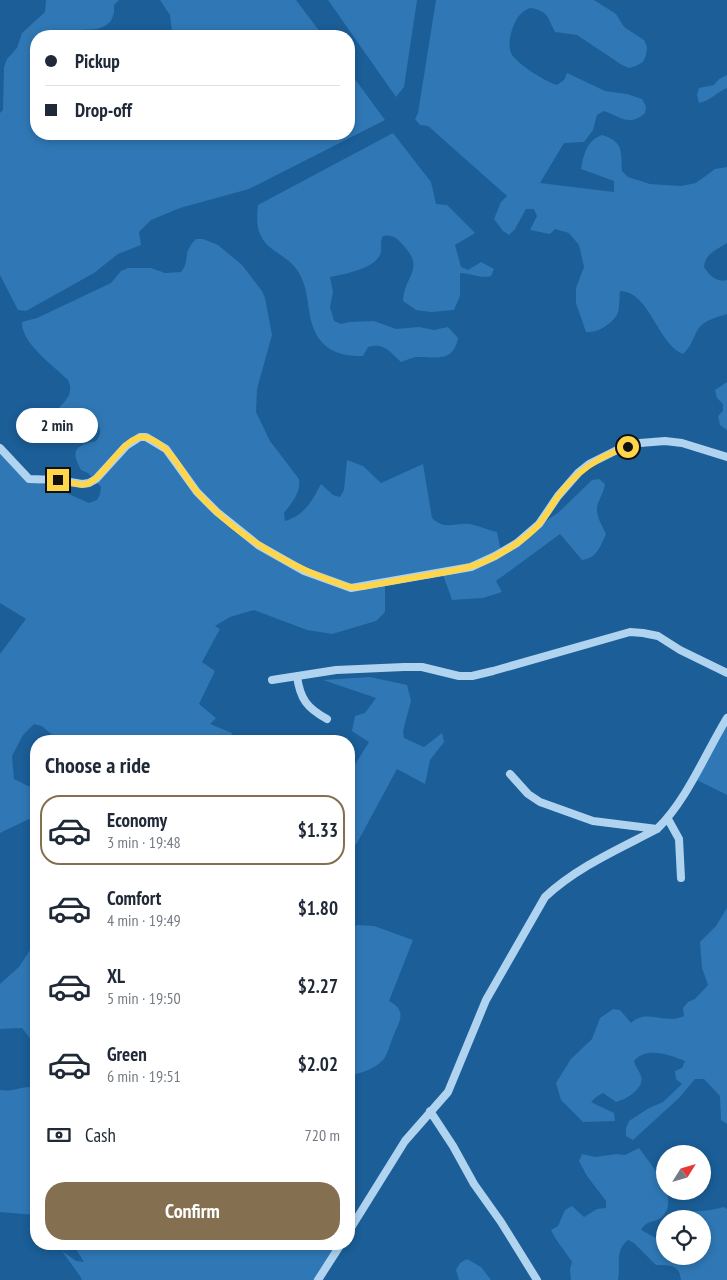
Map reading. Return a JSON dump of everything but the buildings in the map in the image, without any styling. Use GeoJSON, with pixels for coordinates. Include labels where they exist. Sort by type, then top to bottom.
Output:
{"type":"FeatureCollection","features":[{"type":"Feature","properties":{"kind":"street"},"geometry":{"type":"LineString","coordinates":[[0,448],[29,478],[85,484],[96,479],[132,441],[140,437],[150,438],[166,449],[197,492],[217,512],[258,544],[304,571],[351,588],[471,567],[495,556],[516,543],[539,524],[558,496],[579,472],[589,464],[617,450],[640,443],[682,443],[727,457]]}},
{"type":"Feature","properties":{"kind":"street"},"geometry":{"type":"LineString","coordinates":[[272,680],[336,670],[404,667],[472,676],[630,632],[658,636],[680,650],[727,673]]}},
{"type":"Feature","properties":{"kind":"street"},"geometry":{"type":"LineString","coordinates":[[297,676],[302,698],[308,706],[327,719]]}},
{"type":"Feature","properties":{"kind":"street"},"geometry":{"type":"LineString","coordinates":[[355,1221],[395,1156],[430,1111],[448,1092],[486,1000],[545,897],[559,884],[576,873],[657,829],[668,819],[727,718]]}},
{"type":"Feature","properties":{"kind":"street"},"geometry":{"type":"LineString","coordinates":[[510,774],[528,794],[540,802],[593,821],[657,829]]}},
{"type":"Feature","properties":{"kind":"street"},"geometry":{"type":"LineString","coordinates":[[668,819],[680,839],[681,878]]}},
{"type":"Feature","properties":{"kind":"street"},"geometry":{"type":"LineString","coordinates":[[430,1111],[453,1146],[474,1184],[506,1230],[537,1280]]}},
{"type":"Feature","properties":{"kind":"street"},"geometry":{"type":"LineString","coordinates":[[318,1280],[337,1250]]}},
{"type":"Feature","properties":{"kind":"shaded area"},"geometry":{"type":"Polygon","coordinates":[[[46,0],[119,0],[114,5],[111,21],[97,29],[30,30],[30,140],[346,140],[249,189],[180,208],[151,220],[139,232],[141,245],[118,254],[94,273],[26,311],[18,310],[0,275],[0,113],[3,110],[4,67],[7,59],[17,48],[22,33],[45,12],[46,0]]]}},
{"type":"Feature","properties":{"kind":"shaded area"},"geometry":{"type":"Polygon","coordinates":[[[160,0],[296,0],[318,30],[172,30],[170,15],[160,0]]]}},
{"type":"Feature","properties":{"kind":"shaded area"},"geometry":{"type":"Polygon","coordinates":[[[328,0],[417,0],[404,87],[396,97],[355,39],[355,30],[349,30],[328,0]]]}},
{"type":"Feature","properties":{"kind":"shaded area"},"geometry":{"type":"Polygon","coordinates":[[[436,0],[594,0],[616,14],[624,27],[644,40],[647,47],[643,62],[629,68],[577,35],[555,32],[544,13],[530,8],[522,13],[516,21],[512,30],[510,51],[520,63],[533,73],[552,83],[557,85],[564,80],[567,73],[605,91],[627,94],[642,99],[646,106],[645,113],[629,120],[604,111],[597,115],[593,130],[584,142],[564,143],[540,183],[614,192],[614,181],[581,169],[589,144],[602,135],[618,144],[621,153],[622,171],[628,177],[650,184],[681,186],[696,183],[715,169],[727,167],[727,243],[715,250],[706,259],[704,267],[714,278],[723,281],[727,280],[727,314],[704,323],[698,329],[683,354],[666,340],[639,300],[630,294],[620,291],[619,310],[614,319],[599,330],[586,332],[576,303],[576,288],[584,267],[579,245],[569,233],[555,229],[550,234],[530,230],[537,216],[534,209],[526,209],[515,229],[509,235],[503,231],[494,219],[501,202],[507,196],[428,126],[420,125],[415,119],[418,113],[436,0]]]}},
{"type":"Feature","properties":{"kind":"shaded area"},"geometry":{"type":"Polygon","coordinates":[[[727,75],[727,88],[699,103],[697,95],[699,88],[714,85],[719,79],[727,75]]]}},
{"type":"Feature","properties":{"kind":"shaded area"},"geometry":{"type":"Polygon","coordinates":[[[355,79],[385,120],[355,135],[355,79]]]}},
{"type":"Feature","properties":{"kind":"shaded area"},"geometry":{"type":"Polygon","coordinates":[[[393,133],[431,182],[436,204],[447,205],[475,233],[455,245],[461,267],[468,270],[481,262],[494,269],[491,276],[487,277],[460,273],[460,296],[454,310],[431,312],[416,310],[403,301],[404,292],[413,267],[410,254],[399,240],[392,236],[383,236],[380,255],[371,264],[358,270],[330,277],[333,292],[330,307],[334,321],[341,324],[374,321],[396,329],[419,327],[434,330],[448,327],[458,338],[452,352],[442,357],[416,357],[401,362],[383,347],[368,347],[363,356],[353,356],[335,352],[327,347],[314,331],[306,292],[299,273],[290,262],[268,246],[258,229],[258,205],[393,133]]]}},
{"type":"Feature","properties":{"kind":"shaded area"},"geometry":{"type":"Polygon","coordinates":[[[196,239],[203,239],[218,245],[242,265],[262,291],[265,298],[272,335],[257,389],[256,412],[270,441],[299,479],[299,489],[284,513],[285,521],[303,511],[311,502],[321,484],[333,495],[340,497],[344,490],[347,460],[363,466],[381,483],[423,464],[432,518],[441,524],[470,524],[497,532],[501,552],[559,512],[592,480],[599,479],[605,484],[597,511],[606,534],[595,554],[582,560],[560,534],[496,581],[502,592],[483,598],[452,600],[442,572],[385,582],[385,612],[376,621],[332,634],[307,630],[254,610],[230,617],[215,626],[220,629],[202,662],[215,671],[199,704],[216,718],[210,724],[232,733],[232,735],[52,735],[42,726],[34,724],[23,735],[12,756],[14,779],[30,786],[30,820],[0,833],[0,654],[26,619],[0,603],[0,448],[29,479],[89,503],[97,500],[101,487],[88,473],[81,470],[75,453],[79,447],[96,441],[100,434],[99,427],[96,421],[89,419],[79,431],[66,438],[56,428],[53,419],[69,394],[68,380],[32,346],[23,330],[22,322],[37,318],[111,283],[121,271],[128,268],[151,268],[165,273],[181,272],[191,244],[196,239]]]}},
{"type":"Feature","properties":{"kind":"shaded area"},"geometry":{"type":"Polygon","coordinates":[[[727,382],[727,430],[720,425],[718,416],[723,411],[723,404],[717,398],[715,390],[727,382]]]}},
{"type":"Feature","properties":{"kind":"shaded area"},"geometry":{"type":"Polygon","coordinates":[[[370,677],[407,685],[411,701],[403,731],[404,738],[424,747],[442,733],[444,742],[430,760],[425,784],[397,769],[355,845],[355,764],[369,742],[352,731],[355,716],[365,713],[376,698],[323,680],[370,677]]]}},
{"type":"Feature","properties":{"kind":"shaded area"},"geometry":{"type":"Polygon","coordinates":[[[727,718],[727,795],[693,778],[727,718]]]}},
{"type":"Feature","properties":{"kind":"shaded area"},"geometry":{"type":"Polygon","coordinates":[[[727,908],[727,1124],[721,1120],[720,1096],[704,1079],[695,1079],[680,1097],[633,1140],[626,1136],[626,1128],[629,1121],[649,1108],[663,1102],[682,1084],[676,1079],[675,1071],[682,1068],[685,1061],[659,1053],[645,1054],[639,1056],[634,1061],[641,1080],[634,1093],[616,1102],[603,1093],[591,1102],[614,1113],[615,1121],[583,1122],[561,1100],[556,1083],[571,1059],[592,1039],[600,1018],[613,1009],[620,1010],[631,1023],[643,1017],[670,1019],[684,1016],[683,1008],[688,1002],[695,999],[708,985],[702,968],[700,942],[716,926],[727,908]]]}},
{"type":"Feature","properties":{"kind":"shaded area"},"geometry":{"type":"Polygon","coordinates":[[[355,926],[374,926],[413,940],[389,1001],[399,1009],[400,1018],[387,1054],[384,1059],[372,1068],[355,1074],[355,926]]]}},
{"type":"Feature","properties":{"kind":"shaded area"},"geometry":{"type":"Polygon","coordinates":[[[30,950],[30,1038],[22,1028],[0,1029],[0,984],[19,967],[30,950]]]}},
{"type":"Feature","properties":{"kind":"shaded area"},"geometry":{"type":"Polygon","coordinates":[[[30,1087],[30,1214],[0,1212],[0,1090],[30,1087]]]}},
{"type":"Feature","properties":{"kind":"shaded area"},"geometry":{"type":"Polygon","coordinates":[[[639,1148],[656,1172],[656,1200],[668,1200],[666,1210],[656,1210],[656,1220],[649,1222],[641,1230],[656,1238],[656,1265],[634,1243],[628,1240],[619,1254],[618,1280],[571,1280],[570,1269],[572,1262],[551,1230],[558,1226],[565,1210],[572,1206],[584,1217],[597,1209],[606,1208],[606,1201],[587,1176],[579,1161],[582,1154],[595,1157],[617,1154],[625,1155],[639,1148]]]}},
{"type":"Feature","properties":{"kind":"shaded area"},"geometry":{"type":"Polygon","coordinates":[[[724,1207],[727,1209],[727,1280],[681,1280],[676,1268],[656,1265],[711,1265],[711,1210],[724,1207]]]}},
{"type":"Feature","properties":{"kind":"shaded area"},"geometry":{"type":"Polygon","coordinates":[[[77,1250],[335,1250],[318,1280],[82,1280],[62,1251],[76,1261],[84,1262],[77,1250]]]}},
{"type":"Feature","properties":{"kind":"shaded area"},"geometry":{"type":"Polygon","coordinates":[[[467,1259],[481,1267],[491,1280],[459,1280],[456,1270],[460,1263],[467,1259]]]}},
{"type":"Feature","properties":{"kind":"route"},"geometry":{"type":"LineString","coordinates":[[58,480],[82,484],[89,483],[96,479],[132,441],[140,437],[150,438],[166,449],[197,492],[217,512],[258,544],[304,571],[351,588],[471,567],[495,556],[526,536],[539,524],[558,496],[579,472],[589,464],[617,450],[628,447]]}}]}
